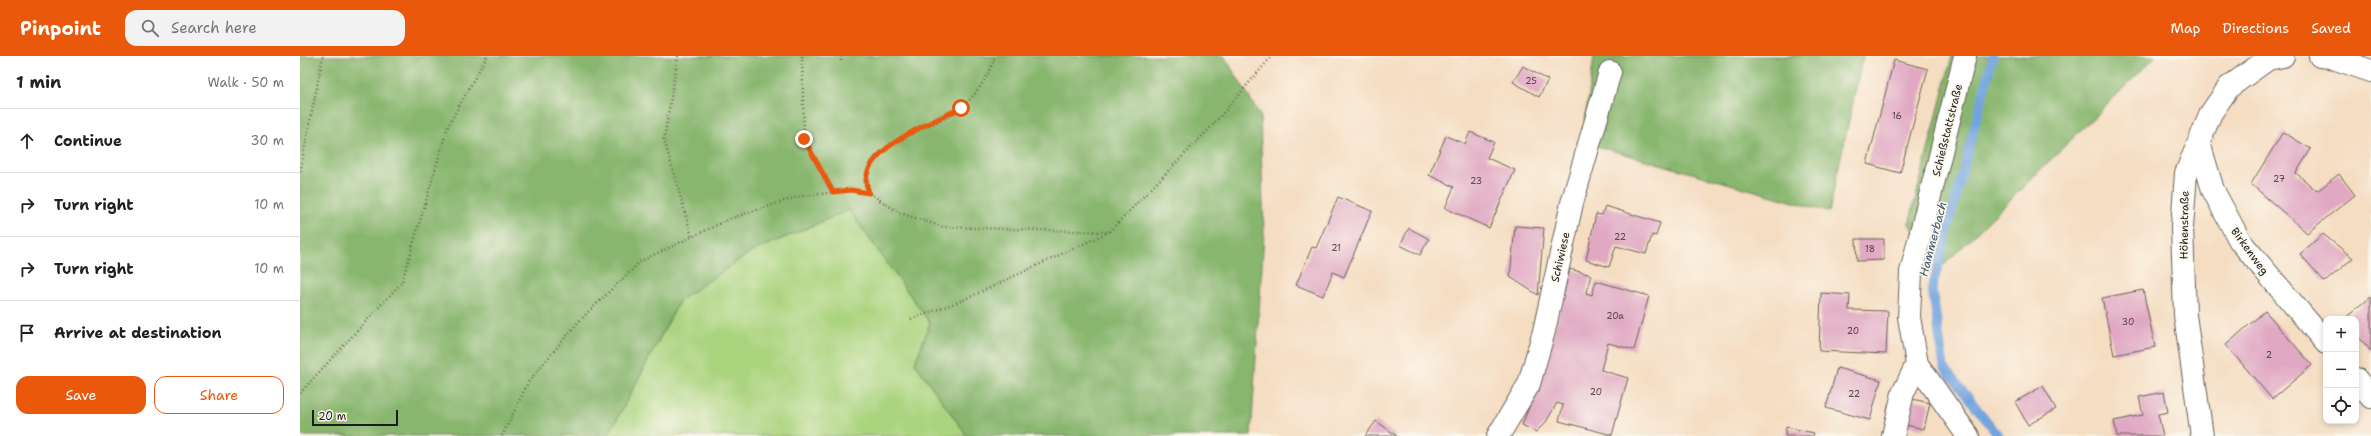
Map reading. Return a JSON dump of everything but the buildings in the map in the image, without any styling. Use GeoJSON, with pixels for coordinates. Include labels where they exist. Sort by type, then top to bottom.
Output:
{"type":"FeatureCollection","features":[{"type":"Feature","properties":{"kind":"street","name":"Schießstattstraße"},"geometry":{"type":"LineString","coordinates":[[1917,364],[1910,317],[1911,272],[1965,56]]}},
{"type":"Feature","properties":{"kind":"street","name":"Höhenstraße"},"geometry":{"type":"LineString","coordinates":[[2202,436],[2185,315],[2182,227],[2186,173],[2211,113],[2229,87],[2268,59],[2283,56]]}},
{"type":"Feature","properties":{"kind":"street"},"geometry":{"type":"LineString","coordinates":[[2320,56],[2330,57],[2371,71]]}},
{"type":"Feature","properties":{"kind":"street","name":"Schiwiese"},"geometry":{"type":"LineString","coordinates":[[1498,436],[1529,384],[1544,331],[1572,203],[1610,72]]}},
{"type":"Feature","properties":{"kind":"street","name":"Birkenweg"},"geometry":{"type":"LineString","coordinates":[[2199,143],[2213,190],[2240,241],[2323,339]]}},
{"type":"Feature","properties":{"kind":"street"},"geometry":{"type":"LineString","coordinates":[[1893,436],[1903,394],[1917,364],[1968,436]]}},
{"type":"Feature","properties":{"kind":"street"},"geometry":{"type":"LineString","coordinates":[[2359,383],[2371,397]]}},
{"type":"Feature","properties":{"kind":"path"},"geometry":{"type":"LineString","coordinates":[[300,171],[323,56]]}},
{"type":"Feature","properties":{"kind":"path"},"geometry":{"type":"LineString","coordinates":[[300,393],[402,282],[448,126],[487,56]]}},
{"type":"Feature","properties":{"kind":"path"},"geometry":{"type":"LineString","coordinates":[[678,56],[664,139],[692,237]]}},
{"type":"Feature","properties":{"kind":"path"},"geometry":{"type":"LineString","coordinates":[[802,56],[804,139],[833,192]]}},
{"type":"Feature","properties":{"kind":"path"},"geometry":{"type":"LineString","coordinates":[[841,56],[841,63]]}},
{"type":"Feature","properties":{"kind":"path"},"geometry":{"type":"LineString","coordinates":[[869,193],[866,180],[870,168],[888,145],[961,108],[979,89],[992,68],[996,56]]}},
{"type":"Feature","properties":{"kind":"path"},"geometry":{"type":"LineString","coordinates":[[911,319],[961,301],[1109,232],[1211,127],[1272,56]]}},
{"type":"Feature","properties":{"kind":"path"},"geometry":{"type":"LineString","coordinates":[[502,436],[529,381],[580,320],[641,262],[732,218],[790,199],[851,190],[869,193],[900,213],[943,227],[1109,232]]}},
{"type":"Feature","properties":{"kind":"green space"},"geometry":{"type":"Polygon","coordinates":[[[300,56],[1224,56],[1260,115],[1264,233],[1251,436],[967,436],[915,363],[930,323],[849,210],[751,252],[680,300],[608,436],[300,436],[300,56]]]}},
{"type":"Feature","properties":{"kind":"green space"},"geometry":{"type":"Polygon","coordinates":[[[1594,56],[1863,56],[1829,212],[1582,142],[1594,56]]]}},
{"type":"Feature","properties":{"kind":"green space"},"geometry":{"type":"Polygon","coordinates":[[[1952,56],[2156,56],[1943,266],[1909,224],[1952,56]]]}},
{"type":"Feature","properties":{"kind":"green space"},"geometry":{"type":"Polygon","coordinates":[[[849,210],[930,323],[915,363],[967,436],[608,436],[680,300],[751,252],[849,210]]]}},
{"type":"Feature","properties":{"kind":"waterway","name":"Hammerbach"},"geometry":{"type":"LineString","coordinates":[[1993,56],[1932,289],[1944,367],[1999,436]]}},
{"type":"Feature","properties":{"kind":"route"},"geometry":{"type":"LineString","coordinates":[[804,139],[824,173],[833,192],[851,190],[869,193],[866,180],[870,168],[888,145],[961,108]]}}]}
